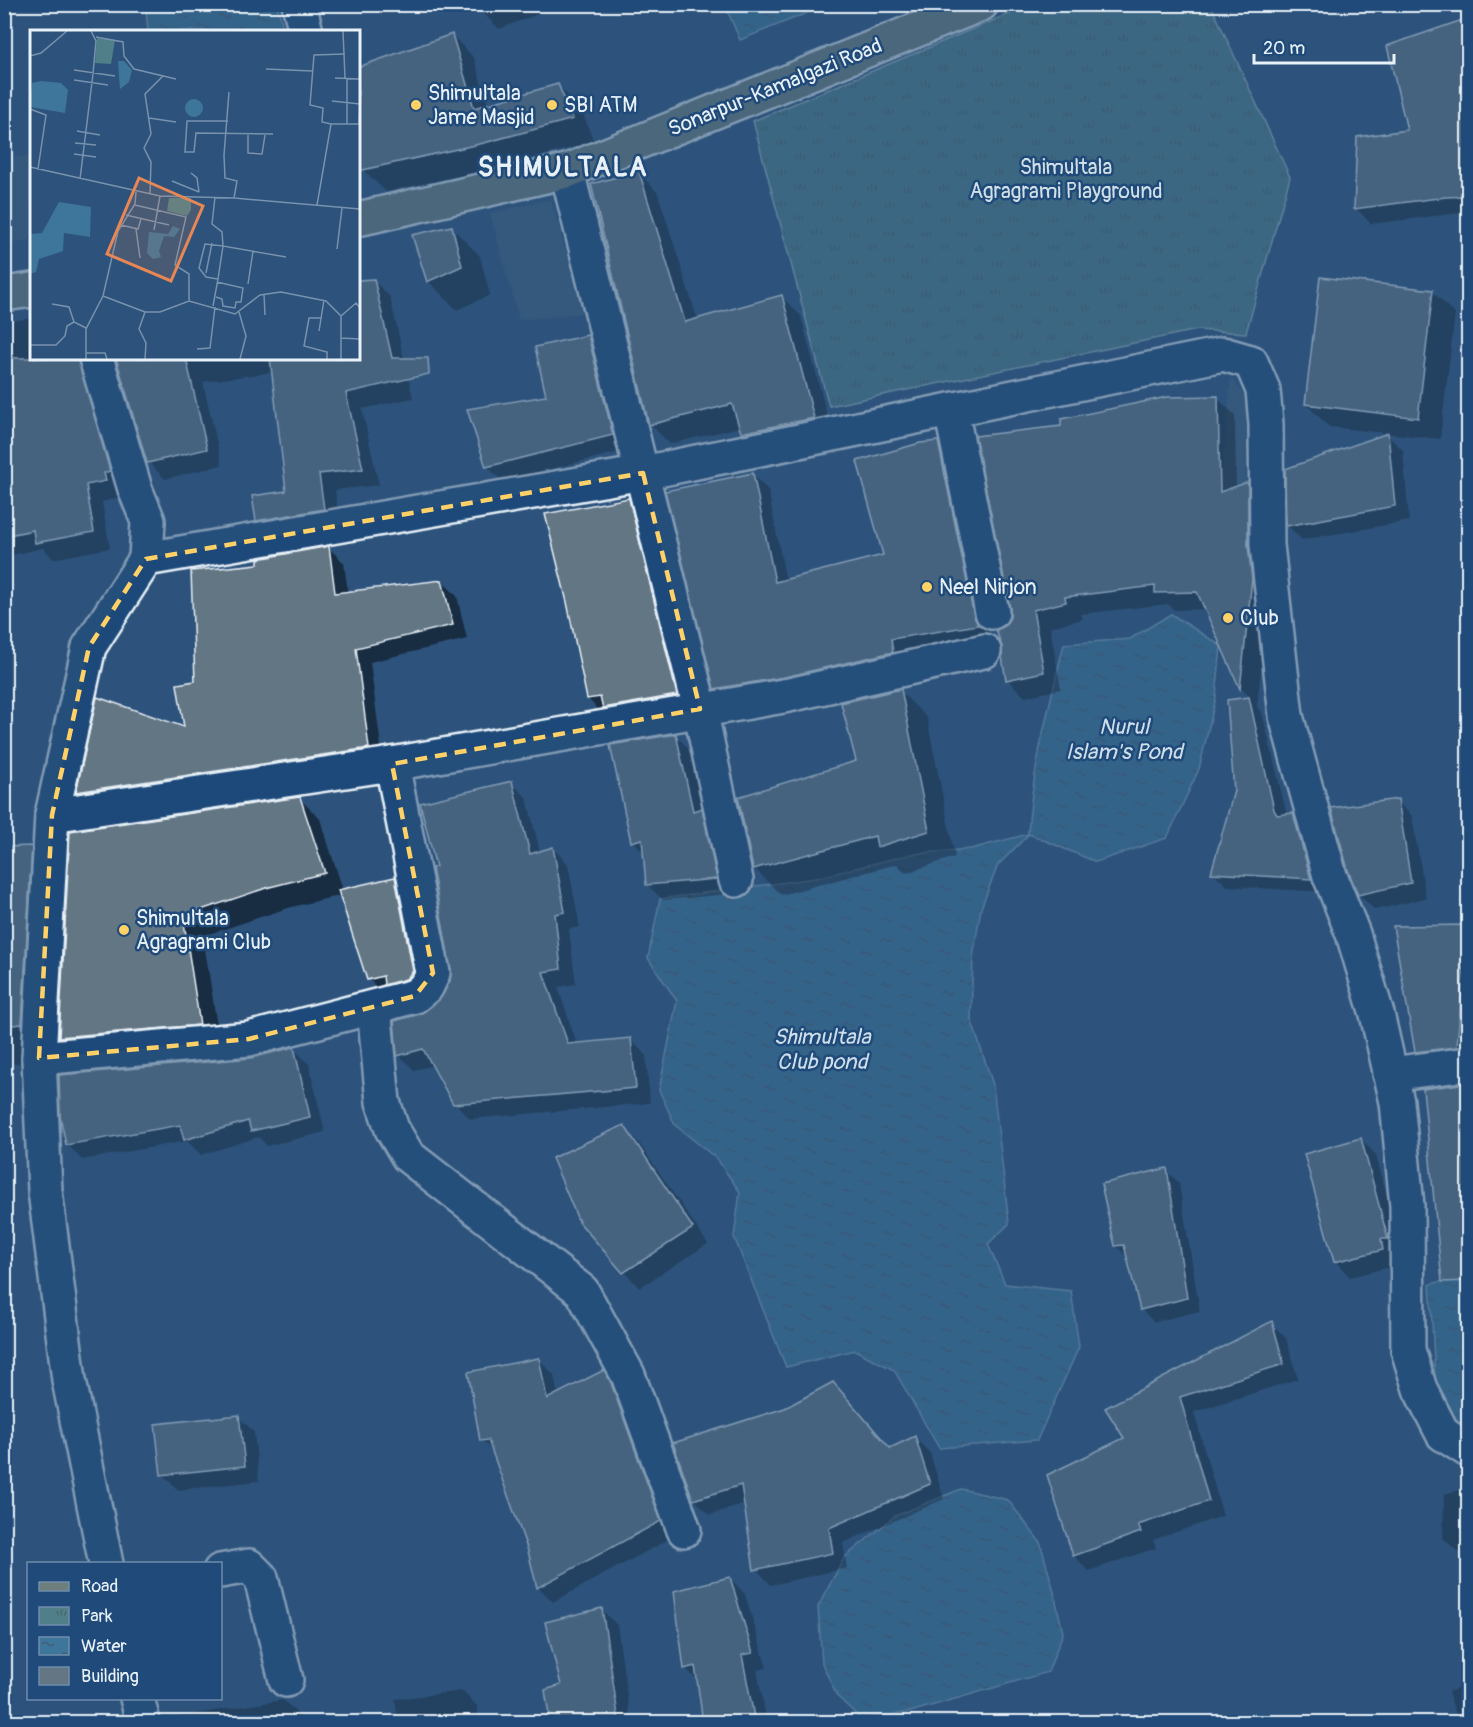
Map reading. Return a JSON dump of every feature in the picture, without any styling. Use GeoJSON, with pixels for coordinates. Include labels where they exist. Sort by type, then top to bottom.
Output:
{"type":"FeatureCollection","features":[{"type":"Feature","properties":{"kind":"main road","name":"Sonarpur-Kamalgazi Road"},"geometry":{"type":"LineString","coordinates":[[360,219],[567,171],[981,4]]}},
{"type":"Feature","properties":{"kind":"main road"},"geometry":{"type":"LineString","coordinates":[[4,294],[30,290]]}},
{"type":"Feature","properties":{"kind":"street"},"geometry":{"type":"LineString","coordinates":[[299,4],[306,30]]}},
{"type":"Feature","properties":{"kind":"street"},"geometry":{"type":"LineString","coordinates":[[567,171],[700,709],[736,880]]}},
{"type":"Feature","properties":{"kind":"street"},"geometry":{"type":"LineString","coordinates":[[146,559],[643,473],[1222,354],[1251,362],[1263,390],[1266,424],[1267,545],[1286,716],[1330,876],[1353,934],[1377,1014],[1397,1102],[1407,1206],[1408,1350],[1420,1389],[1443,1434],[1468,1450]]}},
{"type":"Feature","properties":{"kind":"street"},"geometry":{"type":"LineString","coordinates":[[97,360],[135,489],[148,521],[146,559],[89,647],[52,815],[39,1058],[45,1191],[69,1380],[106,1562]]}},
{"type":"Feature","properties":{"kind":"street"},"geometry":{"type":"LineString","coordinates":[[951,410],[992,612]]}},
{"type":"Feature","properties":{"kind":"street"},"geometry":{"type":"LineString","coordinates":[[52,815],[392,764],[789,695],[984,651]]}},
{"type":"Feature","properties":{"kind":"street"},"geometry":{"type":"LineString","coordinates":[[39,1058],[249,1039],[415,996],[428,986],[433,973],[392,764]]}},
{"type":"Feature","properties":{"kind":"street"},"geometry":{"type":"LineString","coordinates":[[374,1007],[382,1102],[392,1129],[408,1156],[582,1291],[628,1375],[684,1530]]}},
{"type":"Feature","properties":{"kind":"street"},"geometry":{"type":"LineString","coordinates":[[1390,1074],[1468,1064]]}},
{"type":"Feature","properties":{"kind":"street"},"geometry":{"type":"LineString","coordinates":[[222,1570],[249,1566],[261,1578],[286,1680]]}},
{"type":"Feature","properties":{"kind":"street"},"geometry":{"type":"LineString","coordinates":[[138,1700],[143,1722]]}},
{"type":"Feature","properties":{"kind":"highlighted area"},"geometry":{"type":"Polygon","coordinates":[[[643,473],[700,709],[392,764],[433,973],[415,996],[249,1039],[39,1058],[52,815],[89,647],[146,559],[643,473]]]}},
{"type":"Feature","properties":{"kind":"shaded area"},"geometry":{"type":"Polygon","coordinates":[[[30,156],[30,240],[5,245],[5,157],[30,156]]]}},
{"type":"Feature","properties":{"kind":"shaded area"},"geometry":{"type":"Polygon","coordinates":[[[551,199],[584,313],[519,320],[490,213],[551,199]]]}},
{"type":"Feature","properties":{"kind":"shaded area"},"geometry":{"type":"Polygon","coordinates":[[[1231,377],[1249,402],[1245,490],[1220,499],[1231,377]]]}},
{"type":"Feature","properties":{"kind":"green space","name":"Shimultala Agragrami Playground"},"geometry":{"type":"Polygon","coordinates":[[[1030,5],[1211,5],[1290,177],[1246,333],[1197,330],[829,406],[753,121],[1030,5]]]}},
{"type":"Feature","properties":{"kind":"water"},"geometry":{"type":"Polygon","coordinates":[[[152,4],[277,5],[284,30],[148,30],[146,10],[152,4]]]}},
{"type":"Feature","properties":{"kind":"water"},"geometry":{"type":"Polygon","coordinates":[[[725,5],[827,5],[740,40],[725,5]]]}},
{"type":"Feature","properties":{"kind":"water","name":"Shimultala Club pond"},"geometry":{"type":"Polygon","coordinates":[[[1171,614],[1221,646],[1216,697],[1199,769],[1167,838],[1096,862],[1029,834],[998,865],[981,908],[973,957],[971,1019],[993,1085],[1009,1224],[988,1244],[1005,1284],[1071,1291],[1079,1347],[1037,1440],[939,1448],[894,1370],[855,1350],[786,1367],[734,1237],[740,1192],[717,1159],[675,1125],[659,1090],[677,1001],[648,958],[660,899],[816,878],[912,854],[971,849],[1028,834],[1037,762],[1064,644],[1130,639],[1171,614]]]}},
{"type":"Feature","properties":{"kind":"water"},"geometry":{"type":"Polygon","coordinates":[[[1468,1275],[1468,1450],[1436,1400],[1430,1284],[1468,1275]]]}},
{"type":"Feature","properties":{"kind":"water"},"geometry":{"type":"Polygon","coordinates":[[[961,1489],[1008,1500],[1040,1542],[1063,1633],[1048,1672],[910,1712],[861,1719],[837,1696],[822,1663],[818,1607],[844,1558],[895,1516],[961,1489]]]}},
{"type":"Feature","properties":{"kind":"building"},"geometry":{"type":"Polygon","coordinates":[[[1468,18],[1468,196],[1354,209],[1357,137],[1407,130],[1387,46],[1468,18]]]}},
{"type":"Feature","properties":{"kind":"building","name":"Shimultala Jame Masjid"},"geometry":{"type":"Polygon","coordinates":[[[452,34],[474,108],[558,84],[573,119],[484,143],[360,171],[360,66],[452,34]]]}},
{"type":"Feature","properties":{"kind":"building"},"geometry":{"type":"Polygon","coordinates":[[[639,171],[685,322],[782,295],[814,418],[741,433],[732,404],[649,425],[591,184],[639,171]]]}},
{"type":"Feature","properties":{"kind":"building"},"geometry":{"type":"Polygon","coordinates":[[[452,226],[462,266],[427,282],[412,235],[452,226]]]}},
{"type":"Feature","properties":{"kind":"building"},"geometry":{"type":"Polygon","coordinates":[[[1320,277],[1433,290],[1418,418],[1305,404],[1320,277]]]}},
{"type":"Feature","properties":{"kind":"building"},"geometry":{"type":"Polygon","coordinates":[[[374,279],[392,358],[428,358],[429,374],[346,393],[363,469],[319,474],[324,509],[256,521],[252,496],[286,491],[270,360],[360,360],[360,280],[374,279]]]}},
{"type":"Feature","properties":{"kind":"building"},"geometry":{"type":"Polygon","coordinates":[[[588,335],[613,435],[486,467],[467,409],[546,396],[535,347],[588,335]]]}},
{"type":"Feature","properties":{"kind":"building"},"geometry":{"type":"Polygon","coordinates":[[[4,358],[79,360],[110,471],[104,473],[106,481],[86,485],[94,532],[35,543],[33,530],[4,536],[4,358]]]}},
{"type":"Feature","properties":{"kind":"building"},"geometry":{"type":"Polygon","coordinates":[[[117,360],[186,360],[207,449],[147,463],[117,360]]]}},
{"type":"Feature","properties":{"kind":"building"},"geometry":{"type":"Polygon","coordinates":[[[1218,396],[1220,492],[1248,482],[1248,545],[1252,579],[1240,689],[1197,592],[1155,593],[1155,586],[1065,597],[1066,602],[1033,610],[1044,672],[1006,680],[1002,647],[996,630],[1005,626],[1010,617],[1010,608],[975,436],[1061,426],[1061,419],[1167,397],[1218,396]]]}},
{"type":"Feature","properties":{"kind":"building"},"geometry":{"type":"Polygon","coordinates":[[[1388,433],[1395,506],[1286,526],[1285,469],[1388,433]]]}},
{"type":"Feature","properties":{"kind":"building"},"geometry":{"type":"Polygon","coordinates":[[[938,441],[974,616],[978,625],[891,639],[893,652],[785,677],[714,689],[665,491],[753,473],[775,582],[883,555],[857,461],[920,443],[938,441]]]}},
{"type":"Feature","properties":{"kind":"building"},"geometry":{"type":"Polygon","coordinates":[[[629,498],[677,695],[603,708],[600,697],[587,699],[567,602],[545,514],[629,498]]]}},
{"type":"Feature","properties":{"kind":"building"},"geometry":{"type":"Polygon","coordinates":[[[329,546],[335,593],[442,580],[453,625],[356,648],[369,748],[76,792],[97,697],[184,727],[177,684],[195,681],[191,571],[258,564],[258,559],[329,546]]]}},
{"type":"Feature","properties":{"kind":"building"},"geometry":{"type":"Polygon","coordinates":[[[901,689],[929,831],[877,847],[875,836],[753,869],[738,797],[856,761],[841,703],[901,689]]]}},
{"type":"Feature","properties":{"kind":"building"},"geometry":{"type":"Polygon","coordinates":[[[1249,697],[1274,810],[1277,815],[1293,813],[1311,879],[1211,873],[1234,791],[1227,700],[1249,697]]]}},
{"type":"Feature","properties":{"kind":"building"},"geometry":{"type":"Polygon","coordinates":[[[676,734],[693,811],[702,808],[717,879],[646,885],[642,839],[631,842],[610,745],[676,734]]]}},
{"type":"Feature","properties":{"kind":"building"},"geometry":{"type":"Polygon","coordinates":[[[512,781],[530,854],[553,847],[565,912],[555,914],[561,969],[543,972],[568,1044],[631,1038],[636,1088],[453,1104],[423,1049],[397,1056],[394,1021],[420,1014],[439,1000],[450,981],[451,970],[432,868],[436,867],[420,803],[512,781]]]}},
{"type":"Feature","properties":{"kind":"building","name":"Shimultala Agragrami Club"},"geometry":{"type":"Polygon","coordinates":[[[300,797],[325,873],[266,888],[183,916],[200,1025],[59,1037],[70,831],[300,797]]]}},
{"type":"Feature","properties":{"kind":"building"},"geometry":{"type":"Polygon","coordinates":[[[1398,799],[1411,883],[1358,895],[1348,870],[1331,808],[1398,799]]]}},
{"type":"Feature","properties":{"kind":"building"},"geometry":{"type":"Polygon","coordinates":[[[32,846],[22,1024],[4,1026],[4,847],[32,846]]]}},
{"type":"Feature","properties":{"kind":"building"},"geometry":{"type":"Polygon","coordinates":[[[395,877],[413,971],[406,979],[384,985],[383,976],[367,980],[338,890],[395,877]]]}},
{"type":"Feature","properties":{"kind":"building"},"geometry":{"type":"Polygon","coordinates":[[[1467,925],[1457,1047],[1415,1052],[1393,926],[1467,925]]]}},
{"type":"Feature","properties":{"kind":"building"},"geometry":{"type":"Polygon","coordinates":[[[294,1047],[310,1117],[251,1131],[248,1121],[184,1140],[180,1125],[66,1145],[60,1116],[59,1075],[251,1058],[294,1047]]]}},
{"type":"Feature","properties":{"kind":"building"},"geometry":{"type":"Polygon","coordinates":[[[1468,1083],[1468,1281],[1442,1282],[1423,1089],[1468,1083]]]}},
{"type":"Feature","properties":{"kind":"building"},"geometry":{"type":"Polygon","coordinates":[[[624,1125],[693,1228],[623,1273],[579,1222],[552,1158],[624,1125]]]}},
{"type":"Feature","properties":{"kind":"building"},"geometry":{"type":"Polygon","coordinates":[[[1361,1138],[1388,1239],[1381,1239],[1383,1250],[1334,1262],[1304,1154],[1361,1138]]]}},
{"type":"Feature","properties":{"kind":"building"},"geometry":{"type":"Polygon","coordinates":[[[1167,1168],[1187,1298],[1140,1310],[1124,1245],[1115,1246],[1101,1184],[1167,1168]]]}},
{"type":"Feature","properties":{"kind":"building"},"geometry":{"type":"Polygon","coordinates":[[[1272,1321],[1284,1364],[1180,1397],[1209,1501],[1138,1525],[1141,1532],[1073,1556],[1047,1475],[1124,1438],[1105,1408],[1272,1321]]]}},
{"type":"Feature","properties":{"kind":"building"},"geometry":{"type":"Polygon","coordinates":[[[539,1358],[547,1399],[604,1370],[611,1383],[661,1521],[537,1588],[528,1551],[488,1440],[480,1441],[468,1372],[539,1358]]]}},
{"type":"Feature","properties":{"kind":"building"},"geometry":{"type":"Polygon","coordinates":[[[833,1382],[890,1448],[915,1436],[930,1484],[829,1528],[833,1553],[754,1570],[741,1485],[693,1500],[673,1443],[785,1408],[833,1382]]]}},
{"type":"Feature","properties":{"kind":"building"},"geometry":{"type":"Polygon","coordinates":[[[239,1415],[245,1466],[161,1475],[155,1424],[239,1415]]]}},
{"type":"Feature","properties":{"kind":"building"},"geometry":{"type":"Polygon","coordinates":[[[730,1577],[753,1653],[742,1655],[755,1722],[703,1722],[695,1666],[684,1669],[674,1591],[730,1577]]]}},
{"type":"Feature","properties":{"kind":"building"},"geometry":{"type":"Polygon","coordinates":[[[602,1608],[619,1722],[550,1722],[545,1690],[561,1685],[545,1622],[602,1608]]]}},
{"type":"Feature","properties":{"kind":"place","name":"Shimultala Jame Masjid"},"geometry":{"type":"Point","coordinates":[416,105]}},
{"type":"Feature","properties":{"kind":"place","name":"SBI ATM"},"geometry":{"type":"Point","coordinates":[552,105]}},
{"type":"Feature","properties":{"kind":"place","name":"Neel Nirjon"},"geometry":{"type":"Point","coordinates":[927,587]}},
{"type":"Feature","properties":{"kind":"place","name":"Club"},"geometry":{"type":"Point","coordinates":[1228,618]}},
{"type":"Feature","properties":{"kind":"place","name":"Shimultala Agragrami Club"},"geometry":{"type":"Point","coordinates":[124,930]}},
{"type":"Feature","properties":{"kind":"district","name":"SHIMULTALA"},"geometry":{"type":"Point","coordinates":[563,167]}},
{"type":"Feature","properties":{"kind":"water label","name":"Nurul Islam's Pond"},"geometry":{"type":"Point","coordinates":[1124,738]}}]}
